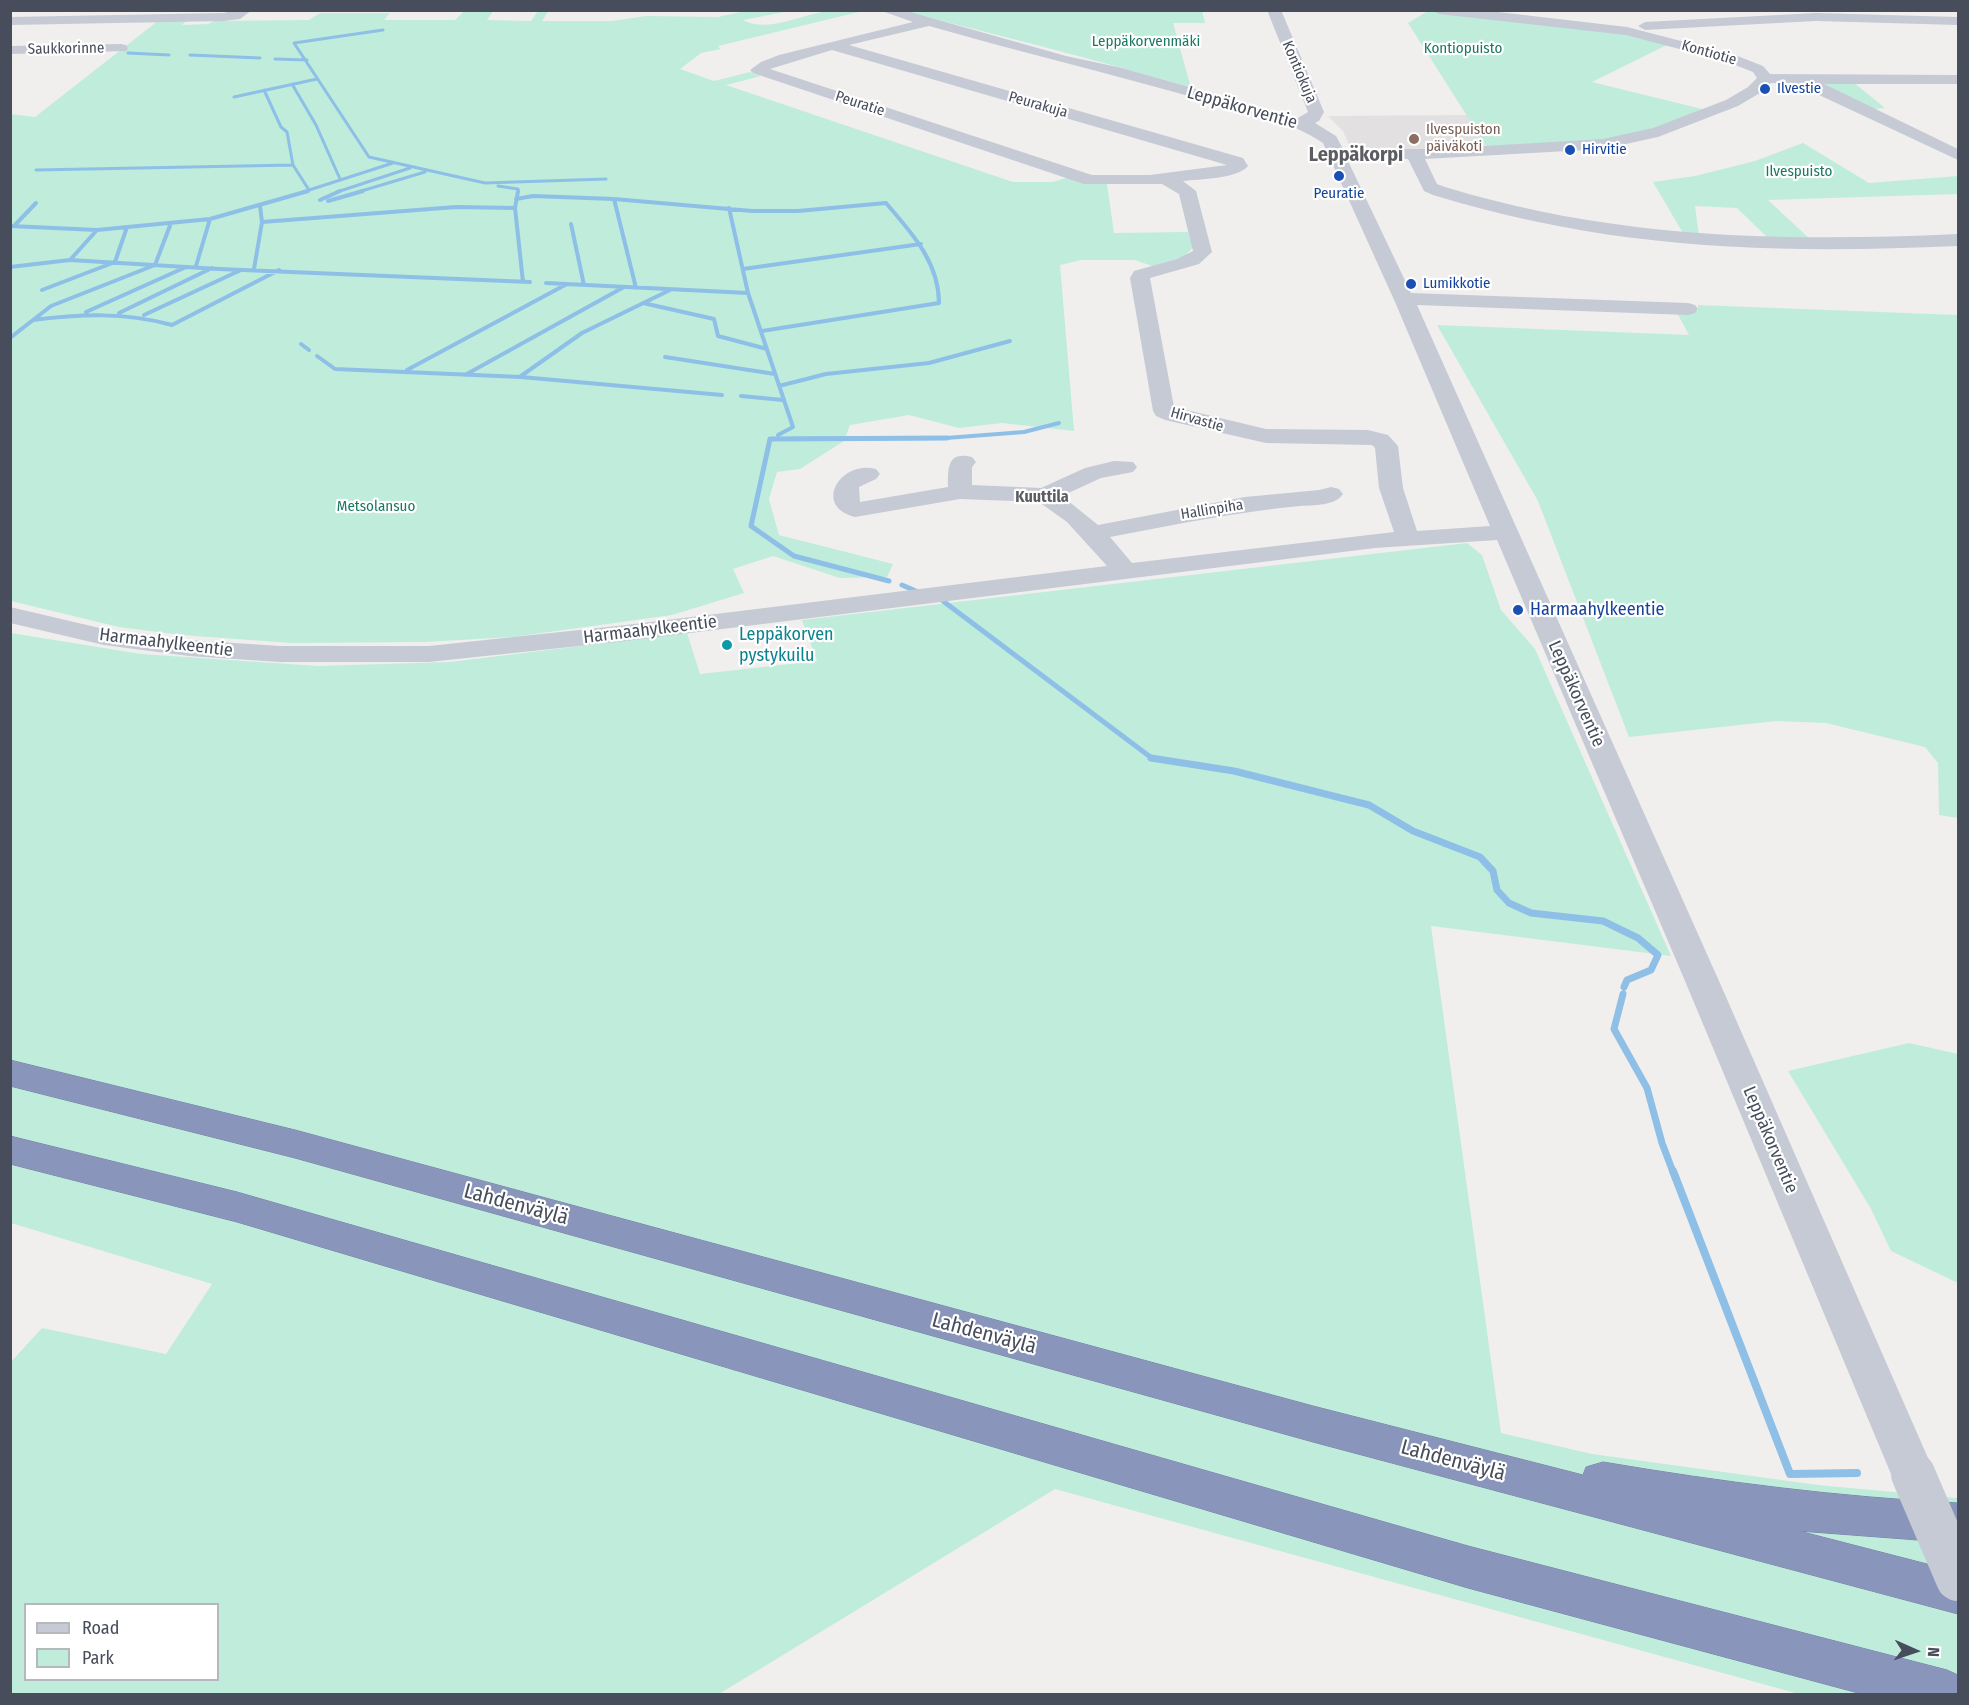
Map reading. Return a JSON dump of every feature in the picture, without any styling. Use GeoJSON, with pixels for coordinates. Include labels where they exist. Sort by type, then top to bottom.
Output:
{"type":"FeatureCollection","features":[{"type":"Feature","properties":{"kind":"highway","name":"Lahdenväylä"},"geometry":{"type":"LineString","coordinates":[[10,1073],[295,1144],[1313,1424],[1959,1593]]}},
{"type":"Feature","properties":{"kind":"highway"},"geometry":{"type":"LineString","coordinates":[[10,1150],[237,1207],[1468,1567],[1947,1695]]}},
{"type":"Feature","properties":{"kind":"highway"},"geometry":{"type":"LineString","coordinates":[[1313,1424],[1691,1496],[1845,1516],[1959,1523]]}},
{"type":"Feature","properties":{"kind":"street"},"geometry":{"type":"LineString","coordinates":[[10,21],[230,17],[245,10]]}},
{"type":"Feature","properties":{"kind":"street","name":"Leppäkorventie"},"geometry":{"type":"LineString","coordinates":[[886,10],[1064,60],[1117,71],[1299,123],[1323,134],[1330,140],[1404,299],[1702,981],[1959,1579]]}},
{"type":"Feature","properties":{"kind":"street","name":"Kontiokuja"},"geometry":{"type":"LineString","coordinates":[[1274,10],[1316,112],[1313,118],[1299,123]]}},
{"type":"Feature","properties":{"kind":"street","name":"Kontiotie"},"geometry":{"type":"LineString","coordinates":[[1439,10],[1627,31],[1730,58],[1758,69],[1765,78]]}},
{"type":"Feature","properties":{"kind":"street"},"geometry":{"type":"LineString","coordinates":[[1627,31],[1647,26],[1800,17],[1959,21]]}},
{"type":"Feature","properties":{"kind":"street","name":"Peuratie"},"geometry":{"type":"LineString","coordinates":[[927,22],[769,63],[758,70],[1090,180],[1167,178],[1230,170],[1239,166]]}},
{"type":"Feature","properties":{"kind":"street","name":"Peurakuja"},"geometry":{"type":"LineString","coordinates":[[835,46],[1237,162],[1239,166]]}},
{"type":"Feature","properties":{"kind":"street","name":"Saukkorinne"},"geometry":{"type":"LineString","coordinates":[[10,50],[121,48]]}},
{"type":"Feature","properties":{"kind":"street"},"geometry":{"type":"LineString","coordinates":[[1338,154],[1414,155],[1559,148],[1631,139],[1658,132],[1732,104],[1754,90],[1764,82],[1765,78],[1959,79]]}},
{"type":"Feature","properties":{"kind":"street"},"geometry":{"type":"LineString","coordinates":[[1806,80],[1833,96],[1959,155]]}},
{"type":"Feature","properties":{"kind":"street"},"geometry":{"type":"LineString","coordinates":[[1932,141],[1959,140]]}},
{"type":"Feature","properties":{"kind":"street"},"geometry":{"type":"LineString","coordinates":[[1414,155],[1430,187],[1439,191],[1521,214],[1589,228],[1714,241],[1829,244],[1959,240]]}},
{"type":"Feature","properties":{"kind":"street","name":"Hirvastie"},"geometry":{"type":"LineString","coordinates":[[1167,178],[1187,191],[1203,252],[1195,260],[1151,271],[1141,275],[1140,278],[1164,411],[1252,435],[1368,437],[1380,440],[1386,446],[1391,488],[1403,528],[1410,538]]}},
{"type":"Feature","properties":{"kind":"street"},"geometry":{"type":"LineString","coordinates":[[1938,241],[1952,258]]}},
{"type":"Feature","properties":{"kind":"street"},"geometry":{"type":"LineString","coordinates":[[1404,299],[1688,309]]}},
{"type":"Feature","properties":{"kind":"street"},"geometry":{"type":"LineString","coordinates":[[960,492],[960,466],[964,462]]}},
{"type":"Feature","properties":{"kind":"street"},"geometry":{"type":"LineString","coordinates":[[1045,496],[1073,480],[1112,468],[1125,467]]}},
{"type":"Feature","properties":{"kind":"street"},"geometry":{"type":"LineString","coordinates":[[868,474],[855,478],[847,484],[845,497],[847,504],[866,516],[894,520],[907,501],[960,492],[1045,496],[1076,517],[1093,533],[1125,571]]}},
{"type":"Feature","properties":{"kind":"street","name":"Hallinpiha"},"geometry":{"type":"LineString","coordinates":[[1093,533],[1225,507],[1322,497],[1331,494]]}},
{"type":"Feature","properties":{"kind":"street","name":"Harmaahylkeentie"},"geometry":{"type":"LineString","coordinates":[[10,615],[104,637],[189,648],[280,654],[429,654],[626,633],[1410,538],[1504,532]]}},
{"type":"Feature","properties":{"kind":"shaded area","name":"Ilvespuiston päiväkoti"},"geometry":{"type":"Polygon","coordinates":[[[1467,115],[1488,149],[1355,150],[1350,147],[1343,131],[1328,116],[1467,115]]]}},
{"type":"Feature","properties":{"kind":"green space","name":"Metsolansuo"},"geometry":{"type":"Polygon","coordinates":[[[494,10],[487,20],[531,21],[538,11],[549,10],[542,21],[612,21],[646,16],[718,17],[745,11],[789,11],[743,20],[764,25],[830,11],[863,11],[718,46],[721,49],[701,53],[680,69],[714,81],[750,72],[761,76],[726,85],[1013,182],[1053,182],[1069,177],[1093,184],[1107,184],[1114,233],[1188,232],[1193,248],[1182,258],[1152,266],[1135,260],[1081,260],[1060,265],[1074,431],[1002,423],[959,428],[909,415],[850,425],[844,441],[800,469],[777,472],[769,499],[779,535],[893,564],[887,577],[840,578],[773,556],[733,569],[744,593],[672,615],[513,637],[424,642],[292,643],[181,635],[119,627],[11,601],[10,114],[35,117],[159,20],[187,20],[182,25],[208,24],[214,21],[309,20],[320,13],[390,13],[384,20],[455,20],[464,11],[494,10]]]}},
{"type":"Feature","properties":{"kind":"green space","name":"Leppäkorvenmäki"},"geometry":{"type":"Polygon","coordinates":[[[1202,10],[1205,23],[1173,23],[1191,88],[1084,57],[904,11],[1202,10]]]}},
{"type":"Feature","properties":{"kind":"green space","name":"Kontiopuisto"},"geometry":{"type":"Polygon","coordinates":[[[1428,11],[1629,33],[1669,44],[1592,82],[1706,110],[1640,133],[1594,141],[1488,149],[1408,23],[1428,11]]]}},
{"type":"Feature","properties":{"kind":"green space"},"geometry":{"type":"Polygon","coordinates":[[[1853,82],[1885,108],[1874,109],[1824,86],[1823,83],[1853,82]]]}},
{"type":"Feature","properties":{"kind":"green space","name":"Ilvespuisto"},"geometry":{"type":"Polygon","coordinates":[[[1803,143],[1869,183],[1958,176],[1958,194],[1768,200],[1812,241],[1769,239],[1737,208],[1695,206],[1699,236],[1684,235],[1653,182],[1695,176],[1755,161],[1803,143]]]}},
{"type":"Feature","properties":{"kind":"green space"},"geometry":{"type":"Polygon","coordinates":[[[1698,305],[1958,315],[1958,818],[1939,815],[1938,763],[1925,747],[1826,723],[1776,721],[1629,737],[1538,501],[1437,325],[1689,335],[1676,311],[1698,311],[1698,305]]]}},
{"type":"Feature","properties":{"kind":"green space"},"geometry":{"type":"Polygon","coordinates":[[[1467,543],[1482,555],[1501,610],[1535,649],[1671,956],[1431,926],[1501,1433],[1592,1454],[1818,1485],[1958,1498],[1958,1694],[1799,1694],[1055,1489],[719,1694],[11,1694],[10,1363],[42,1328],[166,1354],[212,1284],[11,1223],[11,633],[141,654],[318,666],[450,662],[687,633],[700,674],[817,661],[802,620],[1467,543]]]}},
{"type":"Feature","properties":{"kind":"green space"},"geometry":{"type":"Polygon","coordinates":[[[1909,1043],[1958,1054],[1958,1283],[1891,1251],[1871,1209],[1788,1071],[1909,1043]]]}},
{"type":"Feature","properties":{"kind":"waterway"},"geometry":{"type":"LineString","coordinates":[[305,60],[294,43],[383,30]]}},
{"type":"Feature","properties":{"kind":"waterway"},"geometry":{"type":"LineString","coordinates":[[128,53],[169,55]]}},
{"type":"Feature","properties":{"kind":"waterway"},"geometry":{"type":"LineString","coordinates":[[190,55],[260,58]]}},
{"type":"Feature","properties":{"kind":"waterway"},"geometry":{"type":"LineString","coordinates":[[275,59],[305,60]]}},
{"type":"Feature","properties":{"kind":"waterway"},"geometry":{"type":"LineString","coordinates":[[305,60],[369,157],[485,183],[606,179]]}},
{"type":"Feature","properties":{"kind":"waterway"},"geometry":{"type":"LineString","coordinates":[[292,84],[317,79]]}},
{"type":"Feature","properties":{"kind":"waterway"},"geometry":{"type":"LineString","coordinates":[[264,90],[292,84]]}},
{"type":"Feature","properties":{"kind":"waterway"},"geometry":{"type":"LineString","coordinates":[[292,84],[316,125],[340,179]]}},
{"type":"Feature","properties":{"kind":"waterway"},"geometry":{"type":"LineString","coordinates":[[234,97],[264,90]]}},
{"type":"Feature","properties":{"kind":"waterway"},"geometry":{"type":"LineString","coordinates":[[264,90],[281,127],[287,132],[293,165]]}},
{"type":"Feature","properties":{"kind":"waterway"},"geometry":{"type":"LineString","coordinates":[[303,192],[393,163]]}},
{"type":"Feature","properties":{"kind":"waterway"},"geometry":{"type":"LineString","coordinates":[[36,170],[293,165]]}},
{"type":"Feature","properties":{"kind":"waterway"},"geometry":{"type":"LineString","coordinates":[[293,165],[309,190]]}},
{"type":"Feature","properties":{"kind":"waterway"},"geometry":{"type":"LineString","coordinates":[[340,191],[410,168]]}},
{"type":"Feature","properties":{"kind":"waterway"},"geometry":{"type":"LineString","coordinates":[[358,192],[425,172]]}},
{"type":"Feature","properties":{"kind":"waterway"},"geometry":{"type":"LineString","coordinates":[[498,186],[518,189],[518,191]]}},
{"type":"Feature","properties":{"kind":"waterway"},"geometry":{"type":"LineString","coordinates":[[210,219],[308,191]]}},
{"type":"Feature","properties":{"kind":"waterway"},"geometry":{"type":"LineString","coordinates":[[320,200],[340,191]]}},
{"type":"Feature","properties":{"kind":"waterway"},"geometry":{"type":"LineString","coordinates":[[328,201],[363,191]]}},
{"type":"Feature","properties":{"kind":"waterway"},"geometry":{"type":"LineString","coordinates":[[517,199],[518,191]]}},
{"type":"Feature","properties":{"kind":"waterway"},"geometry":{"type":"LineString","coordinates":[[517,199],[533,196],[614,199]]}},
{"type":"Feature","properties":{"kind":"waterway"},"geometry":{"type":"LineString","coordinates":[[515,208],[517,199]]}},
{"type":"Feature","properties":{"kind":"waterway"},"geometry":{"type":"LineString","coordinates":[[614,199],[729,209]]}},
{"type":"Feature","properties":{"kind":"waterway"},"geometry":{"type":"LineString","coordinates":[[614,199],[636,287]]}},
{"type":"Feature","properties":{"kind":"waterway"},"geometry":{"type":"LineString","coordinates":[[14,226],[36,203]]}},
{"type":"Feature","properties":{"kind":"waterway"},"geometry":{"type":"LineString","coordinates":[[729,209],[798,211],[886,203],[919,244]]}},
{"type":"Feature","properties":{"kind":"waterway"},"geometry":{"type":"LineString","coordinates":[[260,206],[262,222]]}},
{"type":"Feature","properties":{"kind":"waterway"},"geometry":{"type":"LineString","coordinates":[[262,222],[456,207],[515,208]]}},
{"type":"Feature","properties":{"kind":"waterway"},"geometry":{"type":"LineString","coordinates":[[515,208],[523,282]]}},
{"type":"Feature","properties":{"kind":"waterway"},"geometry":{"type":"LineString","coordinates":[[729,209],[748,293]]}},
{"type":"Feature","properties":{"kind":"waterway"},"geometry":{"type":"LineString","coordinates":[[127,227],[210,219]]}},
{"type":"Feature","properties":{"kind":"waterway"},"geometry":{"type":"LineString","coordinates":[[196,266],[210,219]]}},
{"type":"Feature","properties":{"kind":"waterway"},"geometry":{"type":"LineString","coordinates":[[254,269],[262,222]]}},
{"type":"Feature","properties":{"kind":"waterway"},"geometry":{"type":"LineString","coordinates":[[155,265],[171,223]]}},
{"type":"Feature","properties":{"kind":"waterway"},"geometry":{"type":"LineString","coordinates":[[571,224],[584,285]]}},
{"type":"Feature","properties":{"kind":"waterway"},"geometry":{"type":"LineString","coordinates":[[10,226],[97,230]]}},
{"type":"Feature","properties":{"kind":"waterway"},"geometry":{"type":"LineString","coordinates":[[97,230],[127,227]]}},
{"type":"Feature","properties":{"kind":"waterway"},"geometry":{"type":"LineString","coordinates":[[113,263],[127,227]]}},
{"type":"Feature","properties":{"kind":"waterway"},"geometry":{"type":"LineString","coordinates":[[70,260],[97,230]]}},
{"type":"Feature","properties":{"kind":"waterway"},"geometry":{"type":"LineString","coordinates":[[743,269],[919,244]]}},
{"type":"Feature","properties":{"kind":"waterway"},"geometry":{"type":"LineString","coordinates":[[762,331],[939,303],[934,274],[919,244]]}},
{"type":"Feature","properties":{"kind":"waterway"},"geometry":{"type":"LineString","coordinates":[[10,267],[70,260]]}},
{"type":"Feature","properties":{"kind":"waterway"},"geometry":{"type":"LineString","coordinates":[[70,260],[113,263]]}},
{"type":"Feature","properties":{"kind":"waterway"},"geometry":{"type":"LineString","coordinates":[[42,290],[113,263]]}},
{"type":"Feature","properties":{"kind":"waterway"},"geometry":{"type":"LineString","coordinates":[[113,263],[155,265]]}},
{"type":"Feature","properties":{"kind":"waterway"},"geometry":{"type":"LineString","coordinates":[[33,320],[51,306],[155,265]]}},
{"type":"Feature","properties":{"kind":"waterway"},"geometry":{"type":"LineString","coordinates":[[155,265],[186,267]]}},
{"type":"Feature","properties":{"kind":"waterway"},"geometry":{"type":"LineString","coordinates":[[86,312],[186,267]]}},
{"type":"Feature","properties":{"kind":"waterway"},"geometry":{"type":"LineString","coordinates":[[186,267],[211,269]]}},
{"type":"Feature","properties":{"kind":"waterway"},"geometry":{"type":"LineString","coordinates":[[119,313],[211,269]]}},
{"type":"Feature","properties":{"kind":"waterway"},"geometry":{"type":"LineString","coordinates":[[211,269],[276,271]]}},
{"type":"Feature","properties":{"kind":"waterway"},"geometry":{"type":"LineString","coordinates":[[144,315],[241,270]]}},
{"type":"Feature","properties":{"kind":"waterway"},"geometry":{"type":"LineString","coordinates":[[33,320],[103,315],[137,318],[172,325],[276,271]]}},
{"type":"Feature","properties":{"kind":"waterway"},"geometry":{"type":"LineString","coordinates":[[276,271],[523,282]]}},
{"type":"Feature","properties":{"kind":"waterway"},"geometry":{"type":"LineString","coordinates":[[523,282],[530,282]]}},
{"type":"Feature","properties":{"kind":"waterway"},"geometry":{"type":"LineString","coordinates":[[546,283],[584,285]]}},
{"type":"Feature","properties":{"kind":"waterway"},"geometry":{"type":"LineString","coordinates":[[407,370],[565,285]]}},
{"type":"Feature","properties":{"kind":"waterway"},"geometry":{"type":"LineString","coordinates":[[584,285],[636,287]]}},
{"type":"Feature","properties":{"kind":"waterway"},"geometry":{"type":"LineString","coordinates":[[466,375],[624,287]]}},
{"type":"Feature","properties":{"kind":"waterway"},"geometry":{"type":"LineString","coordinates":[[636,287],[748,293]]}},
{"type":"Feature","properties":{"kind":"waterway"},"geometry":{"type":"LineString","coordinates":[[643,303],[670,290]]}},
{"type":"Feature","properties":{"kind":"waterway"},"geometry":{"type":"LineString","coordinates":[[748,293],[767,349]]}},
{"type":"Feature","properties":{"kind":"waterway"},"geometry":{"type":"LineString","coordinates":[[521,376],[582,333],[643,303]]}},
{"type":"Feature","properties":{"kind":"waterway"},"geometry":{"type":"LineString","coordinates":[[643,303],[714,319],[718,336],[767,349]]}},
{"type":"Feature","properties":{"kind":"waterway"},"geometry":{"type":"LineString","coordinates":[[10,338],[33,320]]}},
{"type":"Feature","properties":{"kind":"waterway"},"geometry":{"type":"LineString","coordinates":[[779,386],[826,374],[929,363],[1010,341]]}},
{"type":"Feature","properties":{"kind":"waterway"},"geometry":{"type":"LineString","coordinates":[[301,344],[309,350]]}},
{"type":"Feature","properties":{"kind":"waterway"},"geometry":{"type":"LineString","coordinates":[[767,349],[779,386]]}},
{"type":"Feature","properties":{"kind":"waterway"},"geometry":{"type":"LineString","coordinates":[[317,356],[335,369],[466,375]]}},
{"type":"Feature","properties":{"kind":"waterway"},"geometry":{"type":"LineString","coordinates":[[665,357],[775,374]]}},
{"type":"Feature","properties":{"kind":"waterway"},"geometry":{"type":"LineString","coordinates":[[466,375],[521,377],[722,395]]}},
{"type":"Feature","properties":{"kind":"waterway"},"geometry":{"type":"LineString","coordinates":[[778,435],[793,427],[779,386]]}},
{"type":"Feature","properties":{"kind":"waterway"},"geometry":{"type":"LineString","coordinates":[[741,396],[783,400]]}},
{"type":"Feature","properties":{"kind":"waterway"},"geometry":{"type":"LineString","coordinates":[[770,439],[946,438],[1024,432],[1059,423]]}},
{"type":"Feature","properties":{"kind":"waterway"},"geometry":{"type":"LineString","coordinates":[[770,439],[947,438]]}},
{"type":"Feature","properties":{"kind":"waterway"},"geometry":{"type":"LineString","coordinates":[[770,439],[751,526],[794,556],[889,581]]}},
{"type":"Feature","properties":{"kind":"waterway"},"geometry":{"type":"LineString","coordinates":[[902,585],[918,592]]}},
{"type":"Feature","properties":{"kind":"waterway"},"geometry":{"type":"LineString","coordinates":[[943,601],[1152,758]]}},
{"type":"Feature","properties":{"kind":"waterway"},"geometry":{"type":"LineString","coordinates":[[1152,758],[1234,771],[1369,805],[1413,831],[1480,857],[1493,871],[1497,890],[1509,903],[1531,913],[1603,921],[1638,938],[1658,955],[1651,970],[1627,980],[1624,987]]}},
{"type":"Feature","properties":{"kind":"waterway"},"geometry":{"type":"LineString","coordinates":[[1623,994],[1614,1029],[1647,1088],[1662,1143],[1673,1172]]}},
{"type":"Feature","properties":{"kind":"waterway"},"geometry":{"type":"LineString","coordinates":[[1673,1171],[1790,1474],[1857,1473]]}},
{"type":"Feature","properties":{"kind":"place","name":"Ilvestie"},"geometry":{"type":"Point","coordinates":[1765,89]}},
{"type":"Feature","properties":{"kind":"place","name":"Ilvespuiston päiväkoti"},"geometry":{"type":"Point","coordinates":[1414,139]}},
{"type":"Feature","properties":{"kind":"place","name":"Hirvitie"},"geometry":{"type":"Point","coordinates":[1570,150]}},
{"type":"Feature","properties":{"kind":"place","name":"Peuratie"},"geometry":{"type":"Point","coordinates":[1339,176]}},
{"type":"Feature","properties":{"kind":"place","name":"Lumikkotie"},"geometry":{"type":"Point","coordinates":[1411,284]}},
{"type":"Feature","properties":{"kind":"place","name":"Harmaahylkeentie"},"geometry":{"type":"Point","coordinates":[1518,610]}},
{"type":"Feature","properties":{"kind":"place","name":"Leppäkorven pystykuilu"},"geometry":{"type":"Point","coordinates":[727,645]}},
{"type":"Feature","properties":{"kind":"district","name":"Leppäkorpi"},"geometry":{"type":"Point","coordinates":[1356,155]}},
{"type":"Feature","properties":{"kind":"district","name":"Kuuttila"},"geometry":{"type":"Point","coordinates":[1042,498]}}]}
